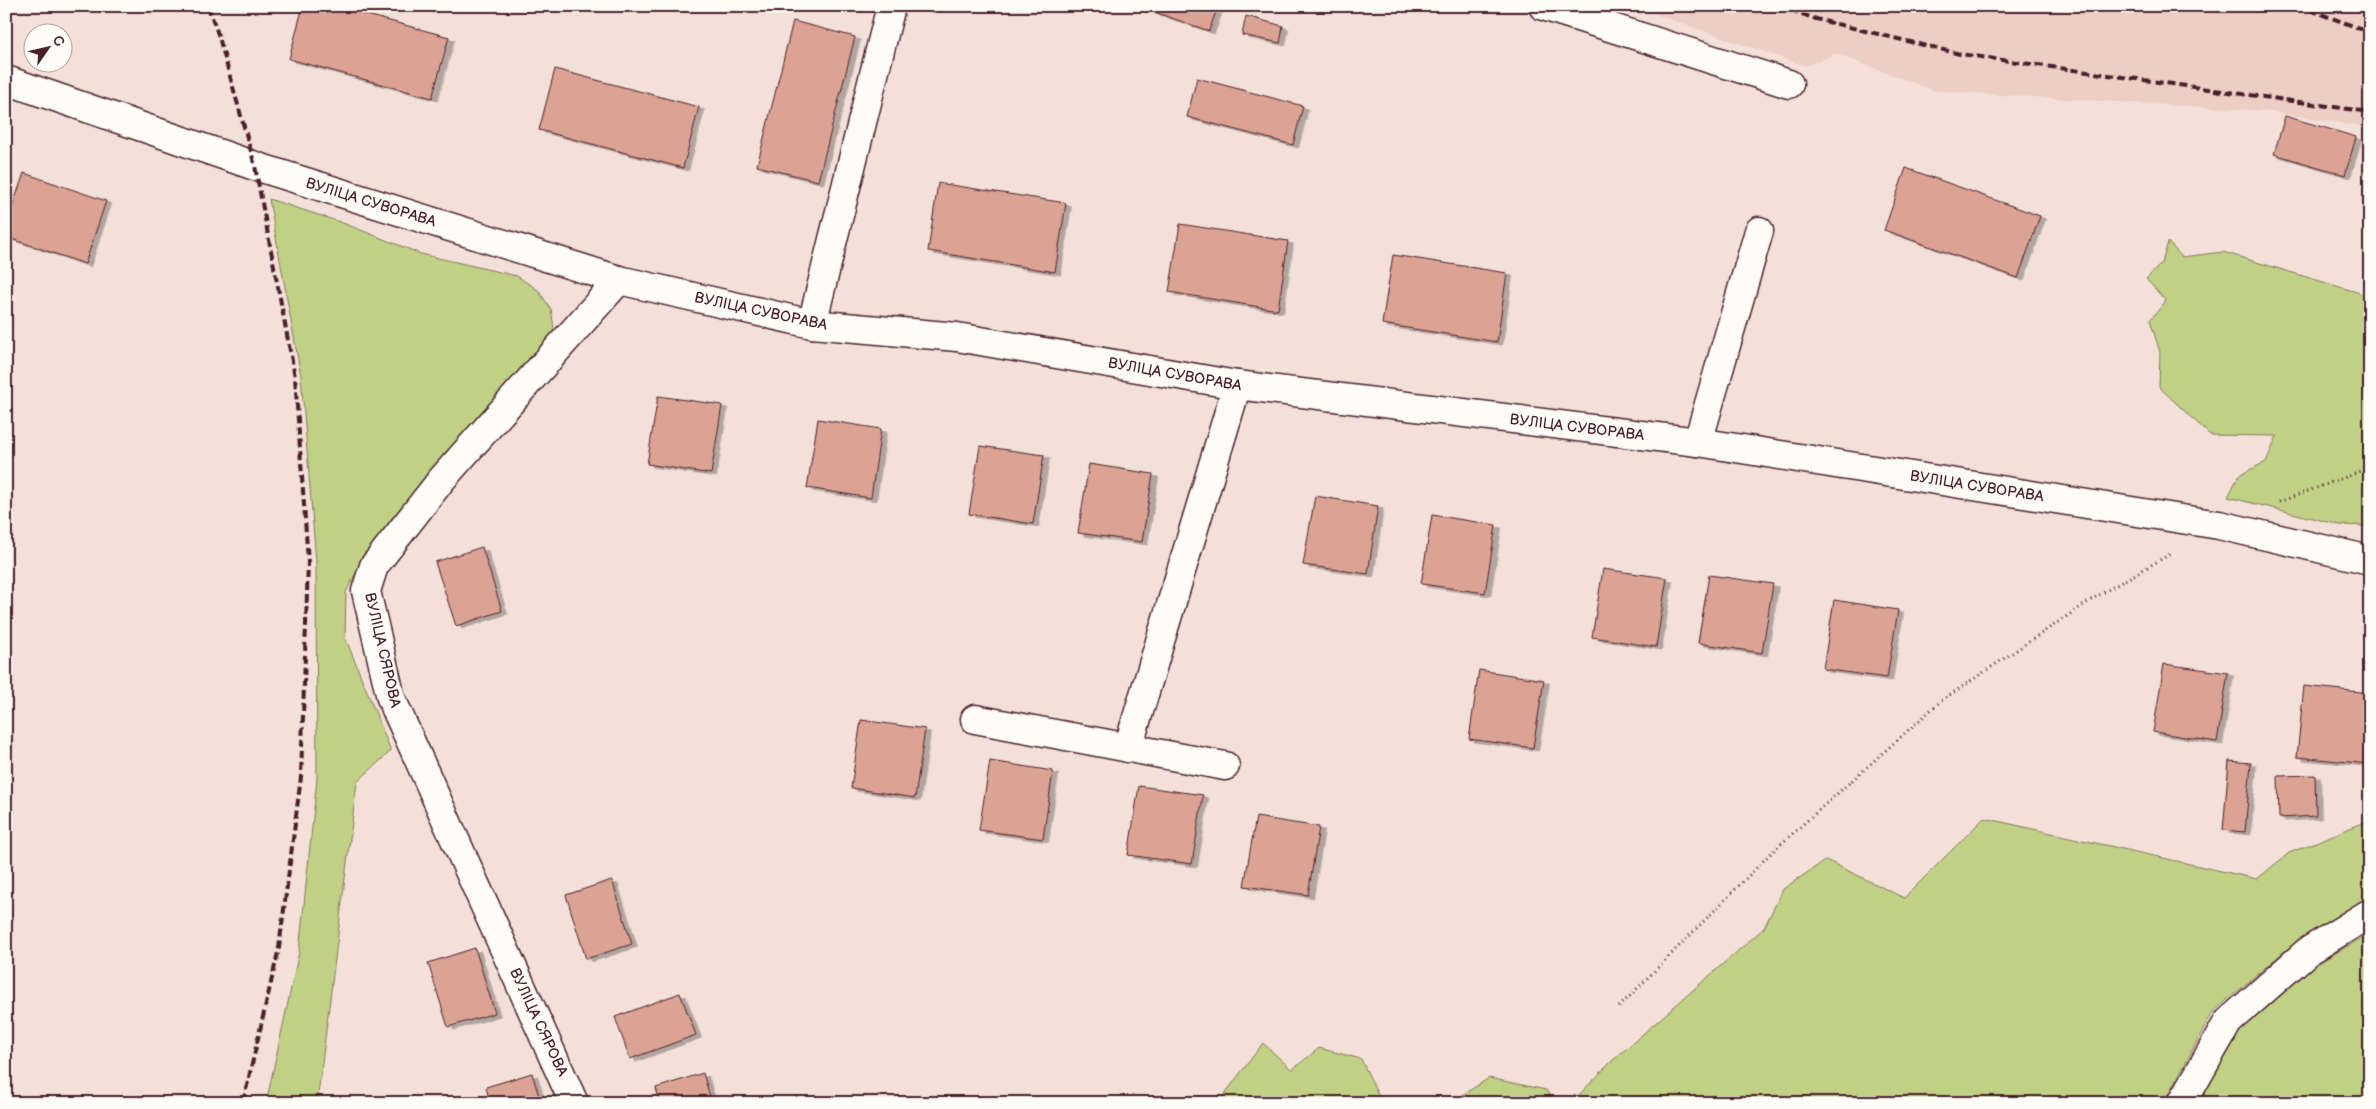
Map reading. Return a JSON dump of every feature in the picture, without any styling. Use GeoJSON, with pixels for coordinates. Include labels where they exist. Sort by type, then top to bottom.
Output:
{"type":"FeatureCollection","features":[{"type":"Feature","properties":{"kind":"street"},"geometry":{"type":"LineString","coordinates":[[812,324],[892,6]]}},
{"type":"Feature","properties":{"kind":"street"},"geometry":{"type":"LineString","coordinates":[[1542,6],[1789,84]]}},
{"type":"Feature","properties":{"kind":"street","name":"ВУЛІЦА СУВОРАВА"},"geometry":{"type":"LineString","coordinates":[[6,80],[255,166],[619,280],[812,324],[957,337],[1237,385],[1698,442],[2219,525],[2370,560]]}},
{"type":"Feature","properties":{"kind":"street"},"geometry":{"type":"LineString","coordinates":[[1698,442],[1759,231]]}},
{"type":"Feature","properties":{"kind":"street","name":"ВУЛІЦА СЯРОВА"},"geometry":{"type":"LineString","coordinates":[[574,1103],[391,698],[366,591],[374,566],[442,480],[619,280]]}},
{"type":"Feature","properties":{"kind":"street"},"geometry":{"type":"LineString","coordinates":[[1128,748],[1237,385]]}},
{"type":"Feature","properties":{"kind":"street"},"geometry":{"type":"LineString","coordinates":[[975,719],[1225,766]]}},
{"type":"Feature","properties":{"kind":"street"},"geometry":{"type":"LineString","coordinates":[[2182,1103],[2228,1022],[2306,952],[2370,913]]}},
{"type":"Feature","properties":{"kind":"path"},"geometry":{"type":"LineString","coordinates":[[2272,504],[2370,468]]}},
{"type":"Feature","properties":{"kind":"path"},"geometry":{"type":"LineString","coordinates":[[1619,1007],[1772,852],[1941,701],[2094,598],[2219,525]]}},
{"type":"Feature","properties":{"kind":"shaded area"},"geometry":{"type":"Polygon","coordinates":[[[1632,6],[2370,6],[2370,128],[2267,111],[1935,91],[1836,54],[1805,66],[1632,6]]]}},
{"type":"Feature","properties":{"kind":"green space"},"geometry":{"type":"Polygon","coordinates":[[[269,199],[343,223],[421,254],[517,276],[538,290],[551,309],[554,328],[548,346],[463,436],[391,519],[364,558],[346,592],[345,637],[391,751],[357,782],[317,1103],[266,1103],[299,952],[317,779],[316,562],[301,376],[269,199]]]}},
{"type":"Feature","properties":{"kind":"green space"},"geometry":{"type":"Polygon","coordinates":[[[2168,242],[2182,257],[2223,252],[2370,296],[2370,526],[2340,525],[2228,497],[2239,475],[2266,462],[2277,436],[2210,435],[2159,387],[2160,352],[2150,320],[2166,301],[2146,279],[2162,263],[2168,242]]]}},
{"type":"Feature","properties":{"kind":"green space"},"geometry":{"type":"Polygon","coordinates":[[[1984,818],[2257,879],[2289,853],[2370,820],[2370,897],[2299,939],[2213,1012],[2164,1103],[1571,1103],[1612,1061],[1764,928],[1783,889],[1826,860],[1904,898],[1984,818]]]}},
{"type":"Feature","properties":{"kind":"green space"},"geometry":{"type":"Polygon","coordinates":[[[2370,933],[2370,1103],[2199,1103],[2239,1032],[2315,965],[2370,933]]]}},
{"type":"Feature","properties":{"kind":"green space"},"geometry":{"type":"Polygon","coordinates":[[[1263,1043],[1292,1070],[1319,1048],[1361,1059],[1382,1103],[1218,1103],[1263,1043]]]}},
{"type":"Feature","properties":{"kind":"green space"},"geometry":{"type":"Polygon","coordinates":[[[1489,1078],[1546,1090],[1556,1103],[1450,1103],[1489,1078]]]}},
{"type":"Feature","properties":{"kind":"building"},"geometry":{"type":"Polygon","coordinates":[[[303,6],[334,6],[449,37],[432,98],[289,59],[303,6]]]}},
{"type":"Feature","properties":{"kind":"building"},"geometry":{"type":"Polygon","coordinates":[[[1137,6],[1218,6],[1209,31],[1137,6]]]}},
{"type":"Feature","properties":{"kind":"building"},"geometry":{"type":"Polygon","coordinates":[[[1246,16],[1283,26],[1280,43],[1242,35],[1246,16]]]}},
{"type":"Feature","properties":{"kind":"building"},"geometry":{"type":"Polygon","coordinates":[[[793,21],[855,37],[818,181],[757,166],[793,21]]]}},
{"type":"Feature","properties":{"kind":"building"},"geometry":{"type":"Polygon","coordinates":[[[555,69],[699,107],[683,168],[539,130],[555,69]]]}},
{"type":"Feature","properties":{"kind":"building"},"geometry":{"type":"Polygon","coordinates":[[[1197,78],[1303,106],[1293,145],[1187,117],[1197,78]]]}},
{"type":"Feature","properties":{"kind":"building"},"geometry":{"type":"Polygon","coordinates":[[[2285,116],[2356,137],[2345,175],[2274,154],[2285,116]]]}},
{"type":"Feature","properties":{"kind":"building"},"geometry":{"type":"Polygon","coordinates":[[[1906,168],[2040,216],[2018,278],[1884,230],[1906,168]]]}},
{"type":"Feature","properties":{"kind":"building"},"geometry":{"type":"Polygon","coordinates":[[[24,173],[106,201],[85,264],[6,237],[6,225],[24,173]]]}},
{"type":"Feature","properties":{"kind":"building"},"geometry":{"type":"Polygon","coordinates":[[[938,183],[1066,203],[1055,272],[928,251],[938,183]]]}},
{"type":"Feature","properties":{"kind":"building"},"geometry":{"type":"Polygon","coordinates":[[[1180,224],[1288,241],[1278,310],[1169,292],[1180,224]]]}},
{"type":"Feature","properties":{"kind":"building"},"geometry":{"type":"Polygon","coordinates":[[[1393,255],[1507,273],[1497,342],[1382,324],[1393,255]]]}},
{"type":"Feature","properties":{"kind":"building"},"geometry":{"type":"Polygon","coordinates":[[[658,396],[722,405],[711,474],[647,464],[658,396]]]}},
{"type":"Feature","properties":{"kind":"building"},"geometry":{"type":"Polygon","coordinates":[[[818,419],[881,429],[871,498],[807,488],[818,419]]]}},
{"type":"Feature","properties":{"kind":"building"},"geometry":{"type":"Polygon","coordinates":[[[980,446],[1044,455],[1033,524],[969,514],[980,446]]]}},
{"type":"Feature","properties":{"kind":"building"},"geometry":{"type":"Polygon","coordinates":[[[1089,464],[1153,474],[1142,542],[1078,533],[1089,464]]]}},
{"type":"Feature","properties":{"kind":"building"},"geometry":{"type":"Polygon","coordinates":[[[1315,496],[1378,506],[1368,574],[1303,565],[1315,496]]]}},
{"type":"Feature","properties":{"kind":"building"},"geometry":{"type":"Polygon","coordinates":[[[1432,515],[1496,525],[1485,593],[1421,584],[1432,515]]]}},
{"type":"Feature","properties":{"kind":"building"},"geometry":{"type":"Polygon","coordinates":[[[482,547],[502,611],[456,626],[435,562],[482,547]]]}},
{"type":"Feature","properties":{"kind":"building"},"geometry":{"type":"Polygon","coordinates":[[[1603,569],[1667,578],[1656,647],[1592,637],[1603,569]]]}},
{"type":"Feature","properties":{"kind":"building"},"geometry":{"type":"Polygon","coordinates":[[[1709,575],[1773,584],[1762,653],[1698,643],[1709,575]]]}},
{"type":"Feature","properties":{"kind":"building"},"geometry":{"type":"Polygon","coordinates":[[[1834,600],[1898,610],[1887,678],[1823,669],[1834,600]]]}},
{"type":"Feature","properties":{"kind":"building"},"geometry":{"type":"Polygon","coordinates":[[[2164,664],[2228,673],[2217,742],[2153,732],[2164,664]]]}},
{"type":"Feature","properties":{"kind":"building"},"geometry":{"type":"Polygon","coordinates":[[[1479,670],[1544,680],[1533,748],[1469,739],[1479,670]]]}},
{"type":"Feature","properties":{"kind":"building"},"geometry":{"type":"Polygon","coordinates":[[[2304,686],[2370,693],[2370,764],[2297,757],[2304,686]]]}},
{"type":"Feature","properties":{"kind":"building"},"geometry":{"type":"Polygon","coordinates":[[[861,720],[925,729],[915,798],[851,788],[861,720]]]}},
{"type":"Feature","properties":{"kind":"building"},"geometry":{"type":"Polygon","coordinates":[[[990,761],[1053,771],[1043,839],[979,830],[990,761]]]}},
{"type":"Feature","properties":{"kind":"building"},"geometry":{"type":"Polygon","coordinates":[[[2229,761],[2251,763],[2245,832],[2223,830],[2229,761]]]}},
{"type":"Feature","properties":{"kind":"building"},"geometry":{"type":"Polygon","coordinates":[[[2315,775],[2316,816],[2279,818],[2278,776],[2315,775]]]}},
{"type":"Feature","properties":{"kind":"building"},"geometry":{"type":"Polygon","coordinates":[[[1139,786],[1203,795],[1192,864],[1128,855],[1139,786]]]}},
{"type":"Feature","properties":{"kind":"building"},"geometry":{"type":"Polygon","coordinates":[[[1256,817],[1319,827],[1308,895],[1244,886],[1256,817]]]}},
{"type":"Feature","properties":{"kind":"building"},"geometry":{"type":"Polygon","coordinates":[[[612,880],[632,944],[586,959],[566,895],[612,880]]]}},
{"type":"Feature","properties":{"kind":"building"},"geometry":{"type":"Polygon","coordinates":[[[475,948],[495,1013],[448,1027],[428,963],[475,948]]]}},
{"type":"Feature","properties":{"kind":"building"},"geometry":{"type":"Polygon","coordinates":[[[680,993],[696,1035],[630,1059],[615,1017],[680,993]]]}},
{"type":"Feature","properties":{"kind":"building"},"geometry":{"type":"Polygon","coordinates":[[[532,1073],[541,1103],[490,1103],[486,1087],[532,1073]]]}},
{"type":"Feature","properties":{"kind":"building"},"geometry":{"type":"Polygon","coordinates":[[[703,1073],[712,1103],[660,1103],[656,1088],[703,1073]]]}},
{"type":"Feature","properties":{"kind":"railway"},"geometry":{"type":"LineString","coordinates":[[208,6],[219,37],[255,166],[295,377],[308,562],[301,777],[279,948],[243,1103]]}},
{"type":"Feature","properties":{"kind":"railway"},"geometry":{"type":"LineString","coordinates":[[1779,6],[1816,19],[1960,54],[2370,112]]}},
{"type":"Feature","properties":{"kind":"railway"},"geometry":{"type":"LineString","coordinates":[[2299,6],[2370,32]]}}]}
